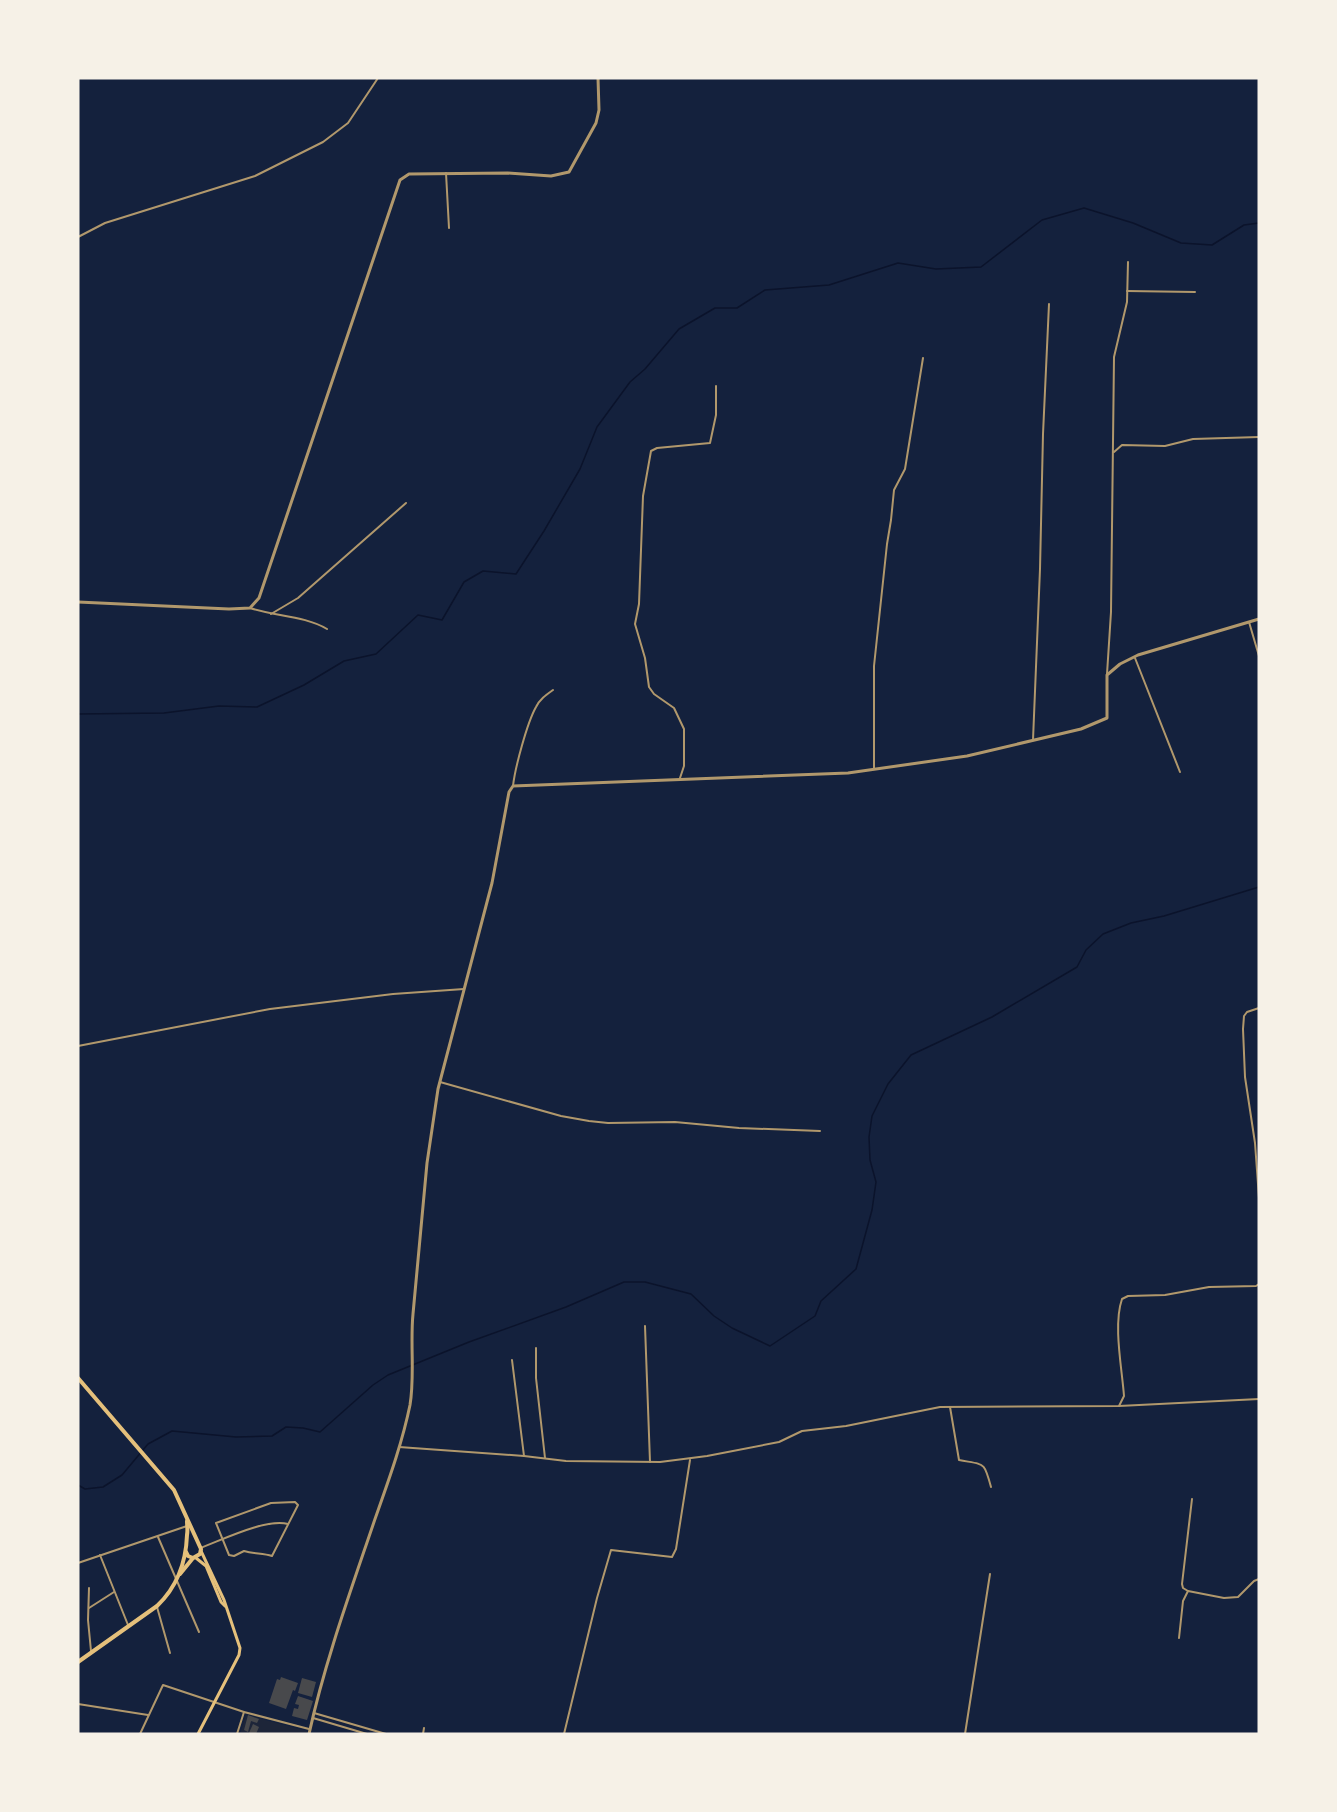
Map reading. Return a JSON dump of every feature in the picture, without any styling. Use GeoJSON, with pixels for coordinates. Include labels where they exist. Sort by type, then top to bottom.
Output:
{"type":"FeatureCollection","features":[{"type":"Feature","properties":{"kind":"main road"},"geometry":{"type":"LineString","coordinates":[[78,1378],[174,1490],[211,1568],[238,1638],[239,1655],[198,1734]]}},
{"type":"Feature","properties":{"kind":"main road"},"geometry":{"type":"LineString","coordinates":[[78,1662],[157,1606],[168,1595],[180,1574],[186,1550],[187,1520]]}},
{"type":"Feature","properties":{"kind":"main road"},"geometry":{"type":"LineString","coordinates":[[186,1550],[192,1543],[200,1548]]}},
{"type":"Feature","properties":{"kind":"main road"},"geometry":{"type":"LineString","coordinates":[[180,1574],[200,1554],[200,1548]]}},
{"type":"Feature","properties":{"kind":"main road"},"geometry":{"type":"LineString","coordinates":[[186,1550],[188,1556],[206,1566],[221,1602],[226,1608]]}},
{"type":"Feature","properties":{"kind":"street"},"geometry":{"type":"LineString","coordinates":[[78,237],[105,223],[255,176],[323,142],[348,123],[378,78]]}},
{"type":"Feature","properties":{"kind":"street"},"geometry":{"type":"LineString","coordinates":[[250,608],[259,598],[400,180],[409,174],[508,173],[552,176],[569,172],[596,123],[598,78]]}},
{"type":"Feature","properties":{"kind":"street"},"geometry":{"type":"LineString","coordinates":[[446,173],[448,228]]}},
{"type":"Feature","properties":{"kind":"street"},"geometry":{"type":"LineString","coordinates":[[513,786],[848,773],[967,756],[1081,729],[1107,718],[1111,612],[1114,357],[1126,302],[1128,262]]}},
{"type":"Feature","properties":{"kind":"street"},"geometry":{"type":"LineString","coordinates":[[1127,291],[1196,292]]}},
{"type":"Feature","properties":{"kind":"street"},"geometry":{"type":"LineString","coordinates":[[1034,740],[1049,304]]}},
{"type":"Feature","properties":{"kind":"street"},"geometry":{"type":"LineString","coordinates":[[874,770],[874,666],[887,544],[894,490],[905,469],[923,358]]}},
{"type":"Feature","properties":{"kind":"street"},"geometry":{"type":"LineString","coordinates":[[680,778],[684,766],[684,729],[674,708],[654,694],[649,687],[645,658],[635,624],[639,604],[643,496],[651,451],[657,448],[710,443],[716,415],[716,386]]}},
{"type":"Feature","properties":{"kind":"street"},"geometry":{"type":"LineString","coordinates":[[1114,452],[1122,445],[1165,446],[1192,439],[1259,437]]}},
{"type":"Feature","properties":{"kind":"street"},"geometry":{"type":"LineString","coordinates":[[271,614],[298,598],[406,503]]}},
{"type":"Feature","properties":{"kind":"street"},"geometry":{"type":"LineString","coordinates":[[78,602],[250,608],[308,620],[327,629]]}},
{"type":"Feature","properties":{"kind":"street"},"geometry":{"type":"LineString","coordinates":[[1107,675],[1120,664],[1135,656],[1259,620]]}},
{"type":"Feature","properties":{"kind":"street"},"geometry":{"type":"LineString","coordinates":[[1249,622],[1259,656]]}},
{"type":"Feature","properties":{"kind":"street"},"geometry":{"type":"LineString","coordinates":[[1135,656],[1180,772]]}},
{"type":"Feature","properties":{"kind":"street"},"geometry":{"type":"LineString","coordinates":[[140,1734],[163,1685],[309,1732],[337,1634],[399,1447],[410,1405],[411,1350],[427,1163],[440,1082],[492,883],[514,774],[535,707],[542,697],[553,690]]}},
{"type":"Feature","properties":{"kind":"street"},"geometry":{"type":"LineString","coordinates":[[78,1046],[270,1009],[393,994],[464,989]]}},
{"type":"Feature","properties":{"kind":"street"},"geometry":{"type":"LineString","coordinates":[[1259,1008],[1247,1012],[1244,1016],[1243,1029],[1245,1077],[1255,1143],[1259,1198]]}},
{"type":"Feature","properties":{"kind":"street"},"geometry":{"type":"LineString","coordinates":[[440,1082],[561,1116],[589,1121],[675,1122],[739,1128],[820,1131]]}},
{"type":"Feature","properties":{"kind":"street"},"geometry":{"type":"LineString","coordinates":[[1119,1406],[1124,1396],[1119,1328],[1119,1306],[1122,1299],[1128,1296],[1166,1295],[1209,1287],[1256,1286],[1259,1284]]}},
{"type":"Feature","properties":{"kind":"street"},"geometry":{"type":"LineString","coordinates":[[645,1326],[650,1462]]}},
{"type":"Feature","properties":{"kind":"street"},"geometry":{"type":"LineString","coordinates":[[536,1348],[536,1378],[545,1458]]}},
{"type":"Feature","properties":{"kind":"street"},"geometry":{"type":"LineString","coordinates":[[512,1360],[524,1456]]}},
{"type":"Feature","properties":{"kind":"street"},"geometry":{"type":"LineString","coordinates":[[399,1447],[566,1461],[690,1460],[779,1442],[802,1431],[846,1426],[940,1407],[1119,1406],[1259,1399]]}},
{"type":"Feature","properties":{"kind":"street"},"geometry":{"type":"LineString","coordinates":[[950,1407],[959,1460],[983,1465],[991,1487]]}},
{"type":"Feature","properties":{"kind":"street"},"geometry":{"type":"LineString","coordinates":[[564,1734],[611,1550],[672,1557],[676,1549],[690,1460]]}},
{"type":"Feature","properties":{"kind":"street"},"geometry":{"type":"LineString","coordinates":[[1192,1499],[1183,1588],[1224,1598],[1238,1597],[1259,1579]]}},
{"type":"Feature","properties":{"kind":"street"},"geometry":{"type":"LineString","coordinates":[[295,1502],[298,1504],[288,1524],[272,1556],[244,1551],[234,1556],[229,1555],[216,1523],[271,1503],[295,1502]]}},
{"type":"Feature","properties":{"kind":"street"},"geometry":{"type":"LineString","coordinates":[[200,1548],[262,1526],[280,1522],[288,1524]]}},
{"type":"Feature","properties":{"kind":"street"},"geometry":{"type":"LineString","coordinates":[[78,1563],[187,1526]]}},
{"type":"Feature","properties":{"kind":"street"},"geometry":{"type":"LineString","coordinates":[[158,1537],[199,1632]]}},
{"type":"Feature","properties":{"kind":"street"},"geometry":{"type":"LineString","coordinates":[[100,1555],[128,1626]]}},
{"type":"Feature","properties":{"kind":"street"},"geometry":{"type":"LineString","coordinates":[[965,1734],[990,1574]]}},
{"type":"Feature","properties":{"kind":"street"},"geometry":{"type":"LineString","coordinates":[[89,1588],[91,1652]]}},
{"type":"Feature","properties":{"kind":"street"},"geometry":{"type":"LineString","coordinates":[[1179,1638],[1183,1601],[1188,1591]]}},
{"type":"Feature","properties":{"kind":"street"},"geometry":{"type":"LineString","coordinates":[[89,1608],[115,1592]]}},
{"type":"Feature","properties":{"kind":"street"},"geometry":{"type":"LineString","coordinates":[[157,1606],[170,1653]]}},
{"type":"Feature","properties":{"kind":"street"},"geometry":{"type":"LineString","coordinates":[[78,1704],[148,1715]]}},
{"type":"Feature","properties":{"kind":"street"},"geometry":{"type":"LineString","coordinates":[[237,1734],[244,1712]]}},
{"type":"Feature","properties":{"kind":"street"},"geometry":{"type":"LineString","coordinates":[[315,1713],[386,1734]]}},
{"type":"Feature","properties":{"kind":"street"},"geometry":{"type":"LineString","coordinates":[[313,1718],[367,1734]]}},
{"type":"Feature","properties":{"kind":"street"},"geometry":{"type":"LineString","coordinates":[[423,1734],[424,1728]]}},
{"type":"Feature","properties":{"kind":"shaded area"},"geometry":{"type":"Polygon","coordinates":[[[246,1715],[307,1731],[306,1734],[240,1734],[246,1715]]]}},
{"type":"Feature","properties":{"kind":"building"},"geometry":{"type":"Polygon","coordinates":[[[281,1677],[298,1683],[286,1709],[269,1703],[277,1679],[280,1680],[281,1677]]]}},
{"type":"Feature","properties":{"kind":"building"},"geometry":{"type":"Polygon","coordinates":[[[302,1678],[316,1682],[312,1697],[298,1693],[302,1678]]]}},
{"type":"Feature","properties":{"kind":"building"},"geometry":{"type":"Polygon","coordinates":[[[298,1696],[313,1701],[307,1720],[292,1716],[294,1708],[298,1709],[299,1705],[295,1704],[298,1696]]]}},
{"type":"Feature","properties":{"kind":"building"},"geometry":{"type":"Polygon","coordinates":[[[248,1715],[259,1719],[257,1723],[251,1721],[248,1732],[244,1730],[248,1715]]]}},
{"type":"Feature","properties":{"kind":"building"},"geometry":{"type":"Polygon","coordinates":[[[253,1724],[259,1727],[256,1734],[249,1733],[253,1724]]]}},
{"type":"Feature","properties":{"kind":"waterway"},"geometry":{"type":"LineString","coordinates":[[78,714],[164,713],[219,706],[257,707],[304,685],[344,661],[376,654],[418,615],[442,620],[464,582],[483,571],[516,574],[580,469],[597,427],[630,382],[645,369],[679,329],[715,308],[737,308],[765,290],[829,285],[898,263],[936,269],[981,267],[1042,220],[1084,208],[1133,223],[1181,243],[1212,245],[1244,225],[1259,223]]}},
{"type":"Feature","properties":{"kind":"waterway"},"geometry":{"type":"LineString","coordinates":[[78,1485],[85,1489],[103,1487],[122,1475],[148,1444],[172,1431],[236,1437],[272,1436],[286,1427],[320,1432],[373,1385],[388,1375],[469,1342],[566,1307],[624,1282],[645,1282],[691,1294],[714,1316],[732,1328],[770,1346],[815,1316],[821,1301],[856,1269],[872,1210],[876,1182],[870,1160],[869,1137],[872,1116],[888,1084],[911,1055],[992,1017],[1077,967],[1086,950],[1103,934],[1131,923],[1164,916],[1259,887]]}}]}
